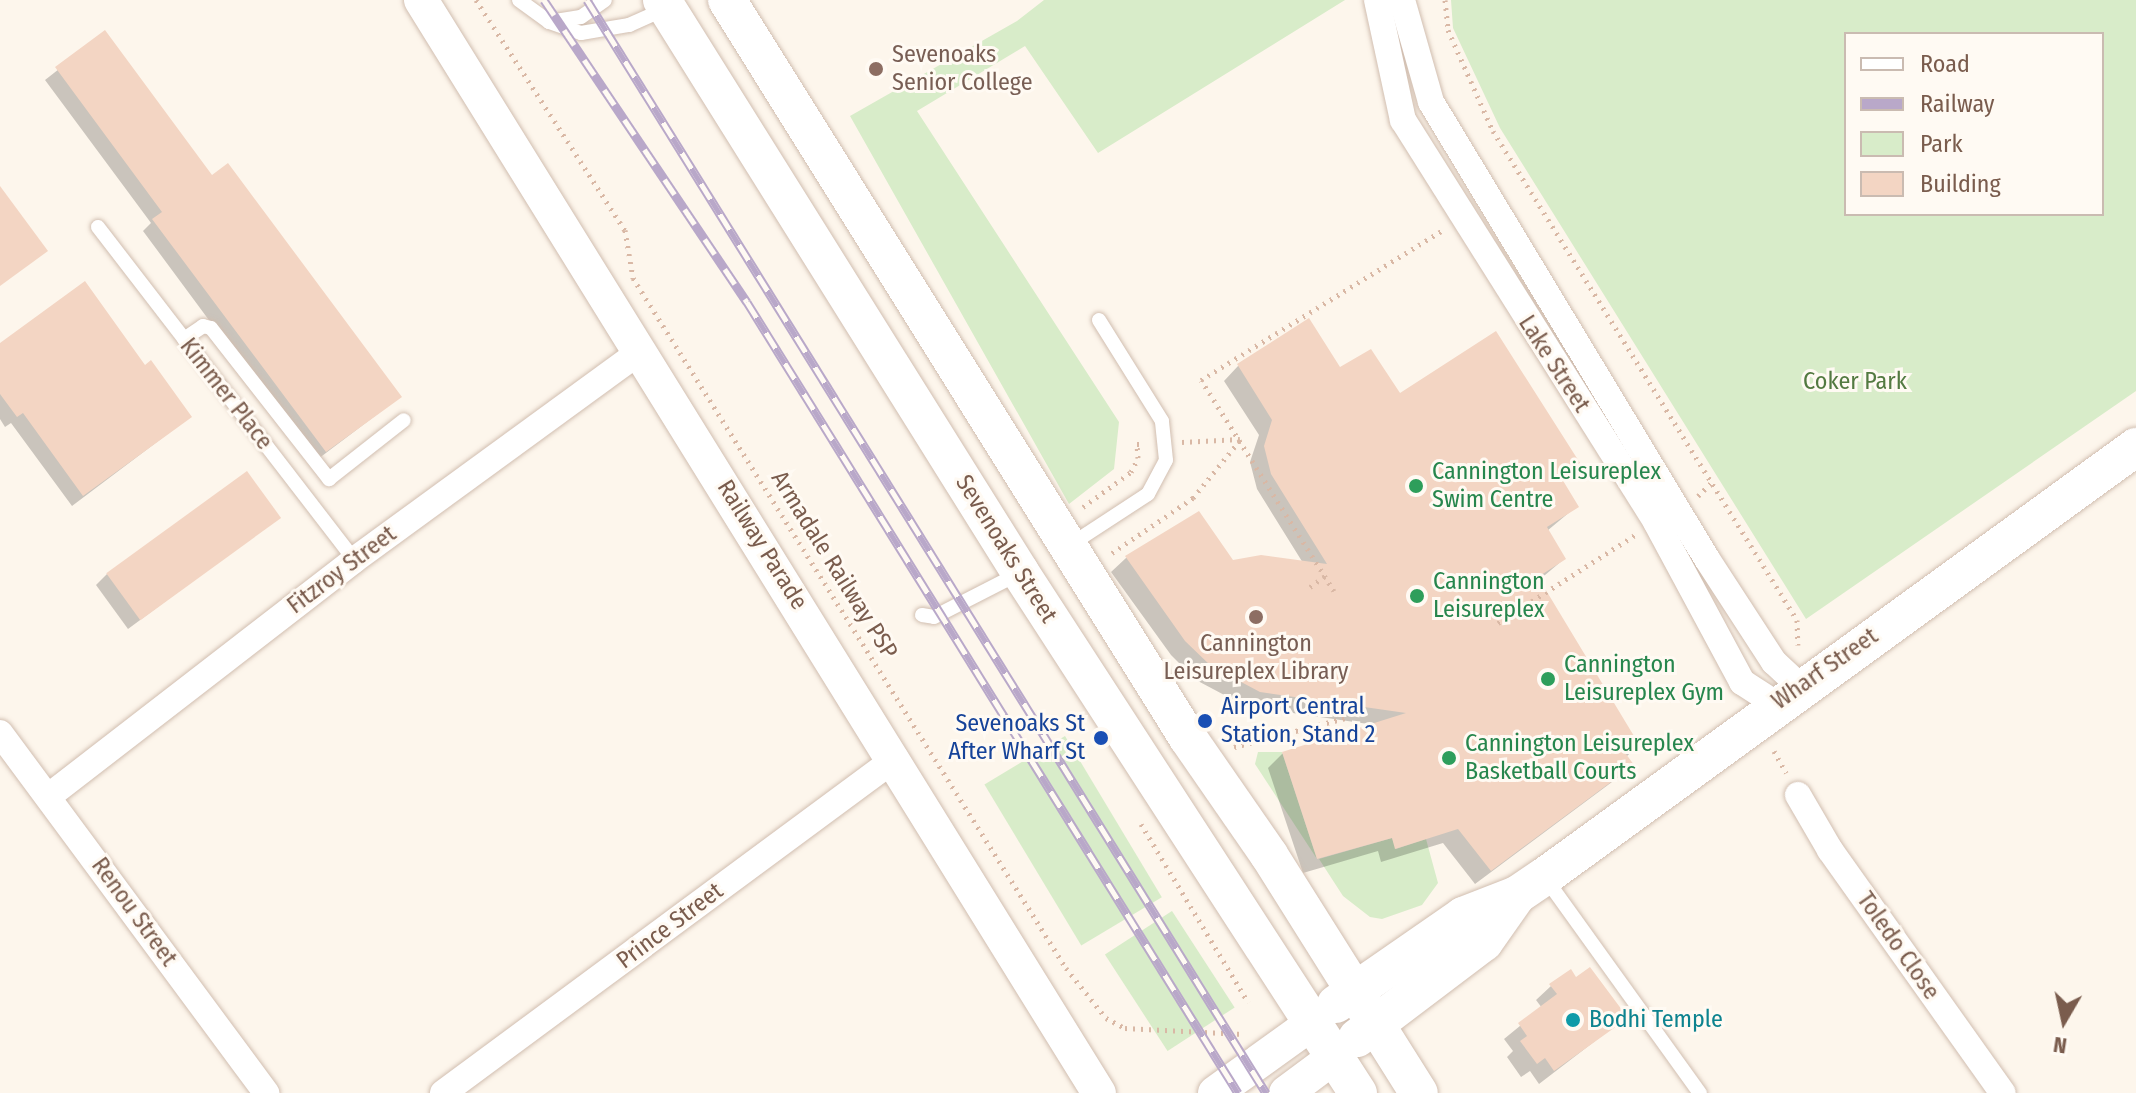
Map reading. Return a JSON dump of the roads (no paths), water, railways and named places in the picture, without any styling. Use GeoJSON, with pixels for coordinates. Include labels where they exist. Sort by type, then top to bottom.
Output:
{"type":"FeatureCollection","features":[{"type":"Feature","properties":{"kind":"main road"},"geometry":{"type":"LineString","coordinates":[[727,0],[1068,547],[1419,1093]]}},
{"type":"Feature","properties":{"kind":"main road","name":"Sevenoaks Street"},"geometry":{"type":"LineString","coordinates":[[673,3],[1020,572],[1358,1093]]}},
{"type":"Feature","properties":{"kind":"main road","name":"Wharf Street"},"geometry":{"type":"LineString","coordinates":[[1311,1024],[1354,989],[1463,916],[1531,886],[2136,447]]}},
{"type":"Feature","properties":{"kind":"main road","name":"Wharf Street"},"geometry":{"type":"LineString","coordinates":[[1333,1058],[1484,942],[1531,886]]}},
{"type":"Feature","properties":{"kind":"street","name":"Railway Parade"},"geometry":{"type":"LineString","coordinates":[[421,0],[896,758],[1099,1093]]}},
{"type":"Feature","properties":{"kind":"street","name":"Lake Street"},"geometry":{"type":"LineString","coordinates":[[1377,0],[1403,120],[1656,522],[1742,682],[1789,696]]}},
{"type":"Feature","properties":{"kind":"street","name":"Lake Street"},"geometry":{"type":"LineString","coordinates":[[1402,0],[1431,102],[1707,559],[1774,662],[1789,696]]}},
{"type":"Feature","properties":{"kind":"street","name":"Fitzroy Street"},"geometry":{"type":"LineString","coordinates":[[49,796],[354,560],[641,351]]}},
{"type":"Feature","properties":{"kind":"street","name":"Renou Street"},"geometry":{"type":"LineString","coordinates":[[0,733],[266,1093]]}},
{"type":"Feature","properties":{"kind":"street","name":"Prince Street"},"geometry":{"type":"LineString","coordinates":[[443,1093],[896,758]]}},
{"type":"Feature","properties":{"kind":"street","name":"Toledo Close"},"geometry":{"type":"LineString","coordinates":[[1798,795],[1830,850],[2003,1093]]}},
{"type":"Feature","properties":{"kind":"street","name":"Wharf Street"},"geometry":{"type":"LineString","coordinates":[[1215,1093],[1311,1024]]}},
{"type":"Feature","properties":{"kind":"street","name":"Wharf Street"},"geometry":{"type":"LineString","coordinates":[[1286,1093],[1333,1058]]}},
{"type":"Feature","properties":{"kind":"lane"},"geometry":{"type":"LineString","coordinates":[[519,0],[549,22],[568,31],[597,33],[673,3]]}},
{"type":"Feature","properties":{"kind":"lane"},"geometry":{"type":"LineString","coordinates":[[549,22],[581,17],[605,0]]}},
{"type":"Feature","properties":{"kind":"lane","name":"Kimmer Place"},"geometry":{"type":"LineString","coordinates":[[98,227],[354,560]]}},
{"type":"Feature","properties":{"kind":"lane"},"geometry":{"type":"LineString","coordinates":[[1068,547],[1148,494],[1166,460],[1162,421],[1099,320]]}},
{"type":"Feature","properties":{"kind":"lane"},"geometry":{"type":"LineString","coordinates":[[184,339],[203,326],[211,328],[329,479],[404,420]]}},
{"type":"Feature","properties":{"kind":"lane"},"geometry":{"type":"LineString","coordinates":[[922,615],[934,617],[970,593],[1020,572]]}},
{"type":"Feature","properties":{"kind":"lane"},"geometry":{"type":"LineString","coordinates":[[1531,886],[1700,1093]]}},
{"type":"Feature","properties":{"kind":"railway"},"geometry":{"type":"LineString","coordinates":[[544,0],[747,302],[1238,1093]]}},
{"type":"Feature","properties":{"kind":"railway"},"geometry":{"type":"LineString","coordinates":[[587,0],[1266,1093]]}},
{"type":"Feature","properties":{"kind":"place","name":"Sevenoaks Senior College"},"geometry":{"type":"Point","coordinates":[876,69]}},
{"type":"Feature","properties":{"kind":"place","name":"Cannington Leisureplex Swim Centre"},"geometry":{"type":"Point","coordinates":[1416,486]}},
{"type":"Feature","properties":{"kind":"place","name":"Cannington Leisureplex"},"geometry":{"type":"Point","coordinates":[1417,596]}},
{"type":"Feature","properties":{"kind":"place","name":"Cannington Leisureplex Library"},"geometry":{"type":"Point","coordinates":[1256,617]}},
{"type":"Feature","properties":{"kind":"place","name":"Cannington Leisureplex Gym"},"geometry":{"type":"Point","coordinates":[1548,679]}},
{"type":"Feature","properties":{"kind":"place","name":"Airport Central Station, Stand 2"},"geometry":{"type":"Point","coordinates":[1205,721]}},
{"type":"Feature","properties":{"kind":"place","name":"Sevenoaks St After Wharf St"},"geometry":{"type":"Point","coordinates":[1101,738]}},
{"type":"Feature","properties":{"kind":"place","name":"Cannington Leisureplex Basketball Courts"},"geometry":{"type":"Point","coordinates":[1449,758]}},
{"type":"Feature","properties":{"kind":"place","name":"Bodhi Temple"},"geometry":{"type":"Point","coordinates":[1573,1020]}},
{"type":"Feature","properties":{"kind":"park label","name":"Coker Park"},"geometry":{"type":"Point","coordinates":[1855,382]}}]}
